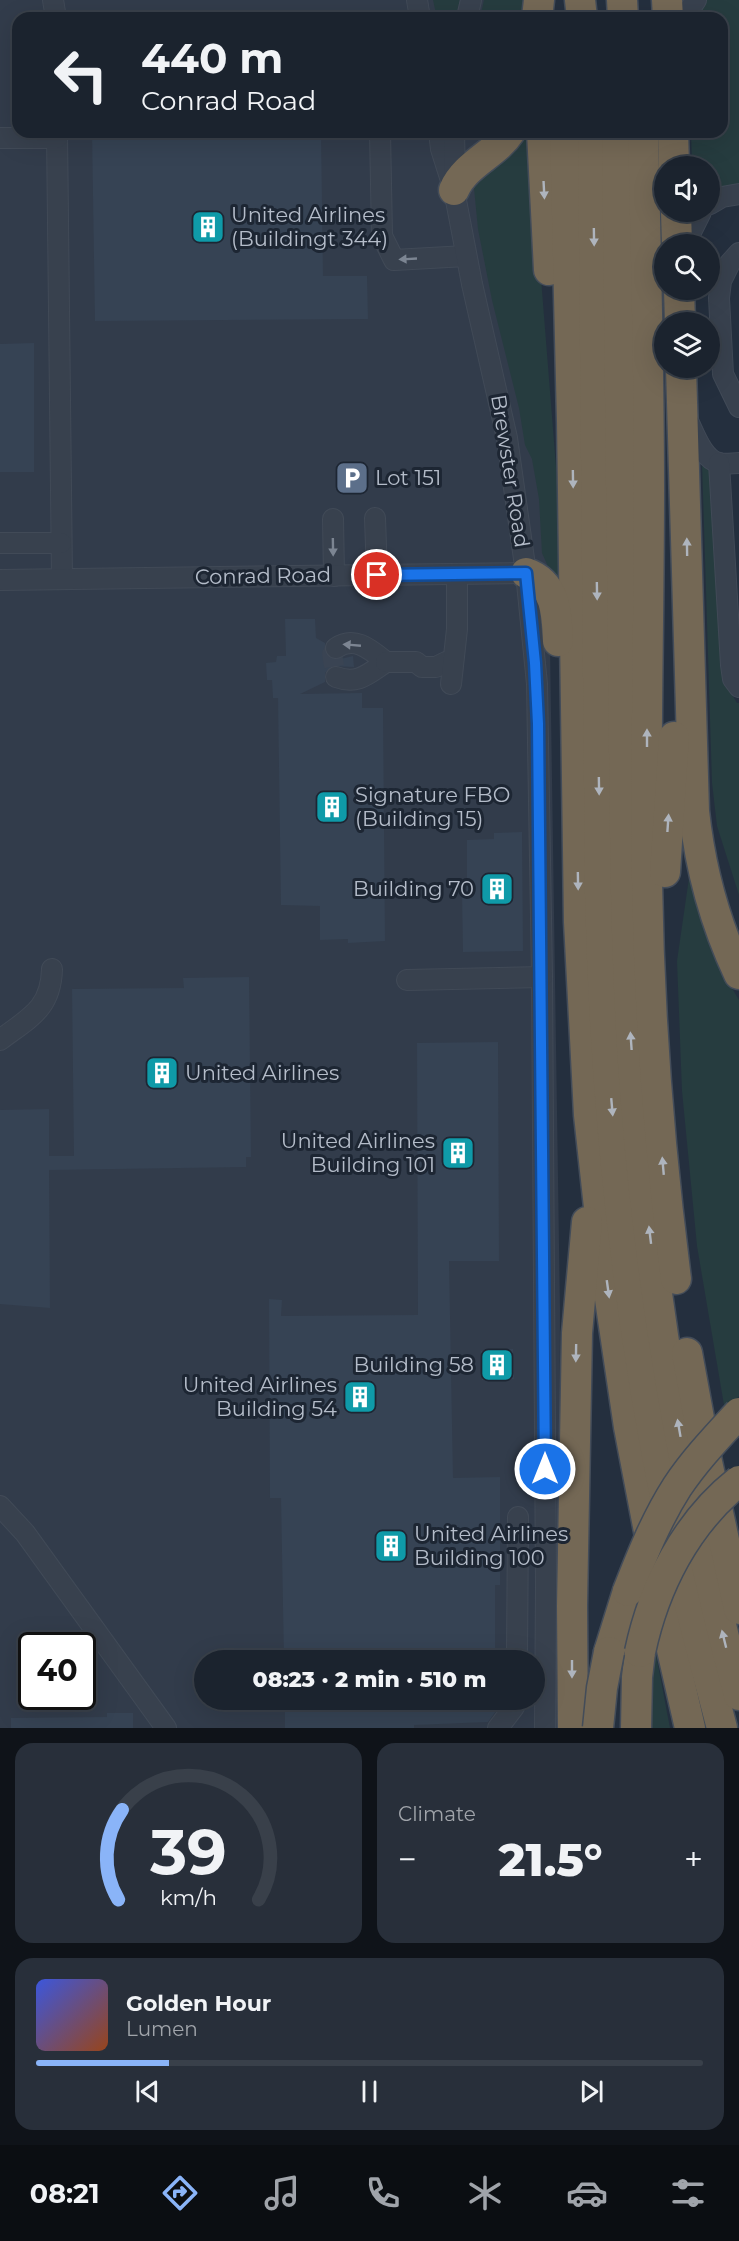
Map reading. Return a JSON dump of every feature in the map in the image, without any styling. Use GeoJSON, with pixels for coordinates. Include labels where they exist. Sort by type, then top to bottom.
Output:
{"type":"FeatureCollection","features":[{"type":"Feature","properties":{"kind":"highway"},"geometry":{"type":"LineString","coordinates":[[454,190],[468,171],[505,138]]}},
{"type":"Feature","properties":{"kind":"highway"},"geometry":{"type":"LineString","coordinates":[[542,138],[546,232],[557,357],[572,420]]}},
{"type":"Feature","properties":{"kind":"highway"},"geometry":{"type":"LineString","coordinates":[[565,138],[572,420],[580,974],[585,1064],[600,1218],[624,1396],[656,1571],[692,1725]]}},
{"type":"Feature","properties":{"kind":"highway"},"geometry":{"type":"LineString","coordinates":[[591,138],[603,984],[624,1240],[656,1450],[675,1545],[722,1728]]}},
{"type":"Feature","properties":{"kind":"highway"},"geometry":{"type":"LineString","coordinates":[[617,138],[625,861],[636,1109],[654,1272],[676,1413],[706,1561],[739,1695]]}},
{"type":"Feature","properties":{"kind":"highway"},"geometry":{"type":"LineString","coordinates":[[628,138],[637,493],[649,562]]}},
{"type":"Feature","properties":{"kind":"highway"},"geometry":{"type":"LineString","coordinates":[[643,138],[649,421],[647,883],[655,1070],[665,1187],[690,1370],[739,1609]]}},
{"type":"Feature","properties":{"kind":"highway"},"geometry":{"type":"LineString","coordinates":[[673,138],[674,156]]}},
{"type":"Feature","properties":{"kind":"highway"},"geometry":{"type":"LineString","coordinates":[[681,378],[694,811],[704,871],[721,930],[739,974]]}},
{"type":"Feature","properties":{"kind":"highway"},"geometry":{"type":"LineString","coordinates":[[526,573],[537,578],[547,588],[556,610],[565,775],[577,822]]}},
{"type":"Feature","properties":{"kind":"highway"},"geometry":{"type":"LineString","coordinates":[[655,1070],[678,645],[688,606]]}},
{"type":"Feature","properties":{"kind":"highway"},"geometry":{"type":"LineString","coordinates":[[704,871],[739,949]]}},
{"type":"Feature","properties":{"kind":"highway"},"geometry":{"type":"LineString","coordinates":[[573,1728],[573,1506],[577,1333],[587,1214],[585,1064]]}},
{"type":"Feature","properties":{"kind":"highway"},"geometry":{"type":"LineString","coordinates":[[690,1370],[708,1404],[739,1531]]}},
{"type":"Feature","properties":{"kind":"highway"},"geometry":{"type":"LineString","coordinates":[[598,1728],[609,1652],[627,1591],[651,1534],[673,1493],[691,1468],[739,1413]]}},
{"type":"Feature","properties":{"kind":"highway"},"geometry":{"type":"LineString","coordinates":[[627,1591],[675,1514],[707,1475],[739,1442]]}},
{"type":"Feature","properties":{"kind":"highway"},"geometry":{"type":"LineString","coordinates":[[656,1450],[657,1498],[681,1634],[692,1725]]}},
{"type":"Feature","properties":{"kind":"highway"},"geometry":{"type":"LineString","coordinates":[[636,1728],[640,1652],[653,1604],[674,1559],[701,1518],[739,1481]]}},
{"type":"Feature","properties":{"kind":"highway"},"geometry":{"type":"LineString","coordinates":[[573,1506],[584,1613],[608,1728]]}},
{"type":"Feature","properties":{"kind":"street"},"geometry":{"type":"LineString","coordinates":[[57,138],[62,579]]}},
{"type":"Feature","properties":{"kind":"street"},"geometry":{"type":"LineString","coordinates":[[380,138],[382,236],[394,260],[466,256]]}},
{"type":"Feature","properties":{"kind":"street","name":"Brewster Road"},"geometry":{"type":"LineString","coordinates":[[440,138],[454,190],[466,256],[505,428],[526,573],[537,701],[542,977],[545,1728]]}},
{"type":"Feature","properties":{"kind":"street","name":"Brewster Road"},"geometry":{"type":"LineString","coordinates":[[454,138],[454,190]]}},
{"type":"Feature","properties":{"kind":"street"},"geometry":{"type":"LineString","coordinates":[[720,198],[739,194]]}},
{"type":"Feature","properties":{"kind":"street"},"geometry":{"type":"LineString","coordinates":[[735,401],[723,374],[719,298],[721,281],[730,263],[739,253]]}},
{"type":"Feature","properties":{"kind":"street"},"geometry":{"type":"LineString","coordinates":[[683,411],[706,454],[729,463],[731,665],[733,679],[739,687]]}},
{"type":"Feature","properties":{"kind":"street"},"geometry":{"type":"LineString","coordinates":[[375,518],[377,575]]}},
{"type":"Feature","properties":{"kind":"street"},"geometry":{"type":"LineString","coordinates":[[333,519],[334,576]]}},
{"type":"Feature","properties":{"kind":"street"},"geometry":{"type":"LineString","coordinates":[[0,543],[61,543]]}},
{"type":"Feature","properties":{"kind":"street","name":"Conrad Road"},"geometry":{"type":"LineString","coordinates":[[0,580],[526,573]]}},
{"type":"Feature","properties":{"kind":"street"},"geometry":{"type":"LineString","coordinates":[[451,684],[450,662],[457,617],[457,574]]}},
{"type":"Feature","properties":{"kind":"street"},"geometry":{"type":"LineString","coordinates":[[336,648],[348,642],[358,644],[386,662]]}},
{"type":"Feature","properties":{"kind":"street"},"geometry":{"type":"LineString","coordinates":[[336,677],[350,681],[360,679],[386,662],[416,662],[423,656],[436,656],[450,662]]}},
{"type":"Feature","properties":{"kind":"street"},"geometry":{"type":"LineString","coordinates":[[0,1040],[41,1008],[48,995],[52,969]]}},
{"type":"Feature","properties":{"kind":"street"},"geometry":{"type":"LineString","coordinates":[[407,980],[542,977]]}},
{"type":"Feature","properties":{"kind":"street"},"geometry":{"type":"LineString","coordinates":[[0,1506],[25,1533],[166,1728]]}},
{"type":"Feature","properties":{"kind":"street"},"geometry":{"type":"LineString","coordinates":[[517,1650],[518,1517]]}},
{"type":"Feature","properties":{"kind":"street"},"geometry":{"type":"LineString","coordinates":[[498,1728],[512,1710]]}},
{"type":"Feature","properties":{"kind":"street"},"geometry":{"type":"LineString","coordinates":[[515,1728],[522,1710]]}},
{"type":"Feature","properties":{"kind":"shaded area"},"geometry":{"type":"Polygon","coordinates":[[[0,0],[523,0],[523,12],[12,12],[12,138],[526,138],[544,412],[550,646],[560,1310],[559,1728],[0,1728],[0,0]]]}},
{"type":"Feature","properties":{"kind":"green space"},"geometry":{"type":"Polygon","coordinates":[[[433,0],[460,0],[457,12],[436,12],[433,0]]]}},
{"type":"Feature","properties":{"kind":"green space"},"geometry":{"type":"Polygon","coordinates":[[[484,0],[524,0],[525,12],[481,12],[484,0]]]}},
{"type":"Feature","properties":{"kind":"green space"},"geometry":{"type":"Polygon","coordinates":[[[707,0],[739,0],[739,185],[720,188],[720,156],[692,156],[691,138],[728,138],[728,12],[694,12],[707,0]]]}},
{"type":"Feature","properties":{"kind":"green space"},"geometry":{"type":"Polygon","coordinates":[[[520,138],[534,138],[537,228],[566,592],[551,573],[542,553],[539,499],[532,459],[525,445],[519,408],[492,300],[478,229],[474,188],[520,138]]]}},
{"type":"Feature","properties":{"kind":"green space"},"geometry":{"type":"Polygon","coordinates":[[[702,463],[711,474],[725,683],[739,703],[739,895],[717,826],[712,783],[702,463]]]}},
{"type":"Feature","properties":{"kind":"green space"},"geometry":{"type":"Polygon","coordinates":[[[691,864],[715,960],[739,1000],[739,1396],[725,1411],[697,1246],[682,1091],[677,961],[691,864]]]}},
{"type":"Feature","properties":{"kind":"green space"},"geometry":{"type":"Polygon","coordinates":[[[655,1649],[670,1728],[646,1728],[655,1649]]]}},
{"type":"Feature","properties":{"kind":"building","name":"United Airlines (Buildingt 344)"},"geometry":{"type":"Polygon","coordinates":[[[92,138],[321,138],[323,276],[367,276],[368,319],[95,321],[92,138]]]}},
{"type":"Feature","properties":{"kind":"building"},"geometry":{"type":"Polygon","coordinates":[[[34,343],[34,472],[0,472],[0,344],[34,343]]]}},
{"type":"Feature","properties":{"kind":"building","name":"Signature FBO (Building 15)"},"geometry":{"type":"Polygon","coordinates":[[[285,619],[315,619],[316,638],[325,643],[325,653],[329,658],[336,660],[353,656],[354,667],[332,666],[325,673],[325,682],[300,694],[362,693],[362,708],[383,708],[385,941],[348,943],[348,939],[320,940],[320,906],[281,905],[278,698],[273,698],[272,680],[267,680],[266,663],[276,662],[277,656],[286,656],[285,619]]]}},
{"type":"Feature","properties":{"kind":"building","name":"Building 70"},"geometry":{"type":"Polygon","coordinates":[[[522,832],[523,951],[463,952],[462,894],[467,894],[467,840],[494,839],[494,833],[522,832]]]}},
{"type":"Feature","properties":{"kind":"building","name":"United Airlines"},"geometry":{"type":"Polygon","coordinates":[[[249,977],[251,1157],[246,1157],[246,1167],[49,1170],[50,1308],[0,1304],[0,1110],[49,1109],[49,1156],[74,1156],[72,989],[184,988],[183,978],[249,977]]]}},
{"type":"Feature","properties":{"kind":"building"},"geometry":{"type":"Polygon","coordinates":[[[498,1042],[499,1261],[449,1261],[453,1478],[500,1477],[500,1585],[495,1585],[495,1650],[284,1650],[281,1498],[270,1498],[269,1299],[282,1300],[281,1316],[418,1315],[417,1043],[498,1042]]]}},
{"type":"Feature","properties":{"kind":"building","name":"Building 58"},"geometry":{"type":"Polygon","coordinates":[[[513,1349],[514,1379],[482,1380],[481,1351],[513,1349]]]}},
{"type":"Feature","properties":{"kind":"building"},"geometry":{"type":"Polygon","coordinates":[[[285,1710],[496,1710],[488,1722],[414,1725],[414,1728],[285,1728],[285,1710]]]}},
{"type":"Feature","properties":{"kind":"building"},"geometry":{"type":"Polygon","coordinates":[[[107,1713],[133,1713],[133,1728],[11,1728],[11,1718],[107,1717],[107,1713]]]}},
{"type":"Feature","properties":{"kind":"tunnel"},"geometry":{"type":"LineString","coordinates":[[336,648],[332,654],[336,677]]}},
{"type":"Feature","properties":{"kind":"place","name":"United Airlines (Buildingt 344)"},"geometry":{"type":"Point","coordinates":[208,227]}},
{"type":"Feature","properties":{"kind":"place","name":"Lot 151"},"geometry":{"type":"Point","coordinates":[352,478]}},
{"type":"Feature","properties":{"kind":"place","name":"Signature FBO (Building 15)"},"geometry":{"type":"Point","coordinates":[332,807]}},
{"type":"Feature","properties":{"kind":"place","name":"Building 70"},"geometry":{"type":"Point","coordinates":[497,889]}},
{"type":"Feature","properties":{"kind":"place","name":"United Airlines"},"geometry":{"type":"Point","coordinates":[162,1073]}},
{"type":"Feature","properties":{"kind":"place","name":"United Airlines Building 101"},"geometry":{"type":"Point","coordinates":[458,1153]}},
{"type":"Feature","properties":{"kind":"place","name":"Building 58"},"geometry":{"type":"Point","coordinates":[497,1365]}},
{"type":"Feature","properties":{"kind":"place","name":"United Airlines Building 54"},"geometry":{"type":"Point","coordinates":[360,1397]}},
{"type":"Feature","properties":{"kind":"place","name":"United Airlines Building 100"},"geometry":{"type":"Point","coordinates":[391,1546]}},
{"type":"Feature","properties":{"kind":"route"},"geometry":{"type":"LineString","coordinates":[[377,575],[526,573],[535,663],[538,724],[545,1469]]}}]}
